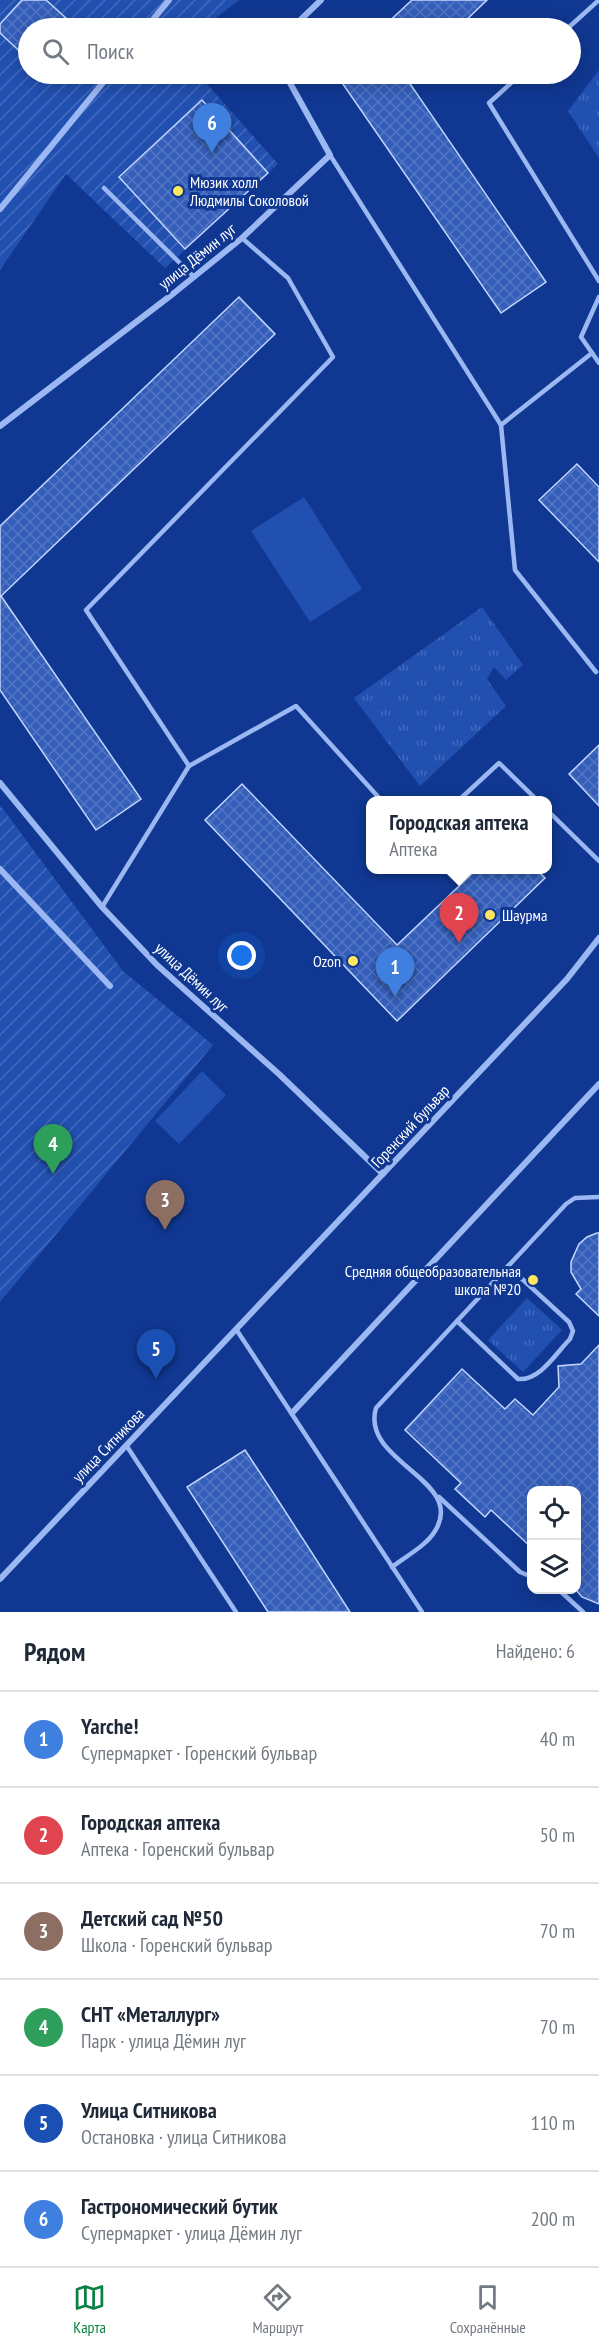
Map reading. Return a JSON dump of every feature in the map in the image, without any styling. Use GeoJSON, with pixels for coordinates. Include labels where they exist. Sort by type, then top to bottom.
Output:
{"type":"FeatureCollection","features":[{"type":"Feature","properties":{"kind":"street"},"geometry":{"type":"LineString","coordinates":[[155,18],[170,0]]}},
{"type":"Feature","properties":{"kind":"street"},"geometry":{"type":"LineString","coordinates":[[302,18],[321,0]]}},
{"type":"Feature","properties":{"kind":"street"},"geometry":{"type":"LineString","coordinates":[[0,208],[102,84]]}},
{"type":"Feature","properties":{"kind":"street"},"geometry":{"type":"LineString","coordinates":[[291,84],[330,155]]}},
{"type":"Feature","properties":{"kind":"street","name":"улица Дёмин луг"},"geometry":{"type":"LineString","coordinates":[[0,426],[242,238],[330,155]]}},
{"type":"Feature","properties":{"kind":"street","name":"улица Дёмин луг"},"geometry":{"type":"LineString","coordinates":[[0,783],[102,907],[157,965],[280,1076],[383,1174]]}},
{"type":"Feature","properties":{"kind":"street"},"geometry":{"type":"LineString","coordinates":[[0,869],[110,986]]}},
{"type":"Feature","properties":{"kind":"street","name":"Горенский бульвар"},"geometry":{"type":"LineString","coordinates":[[236,1329],[567,979],[599,938]]}},
{"type":"Feature","properties":{"kind":"street"},"geometry":{"type":"LineString","coordinates":[[292,1413],[599,1084]]}},
{"type":"Feature","properties":{"kind":"street","name":"улица Ситникова"},"geometry":{"type":"LineString","coordinates":[[0,1579],[236,1329]]}},
{"type":"Feature","properties":{"kind":"lane"},"geometry":{"type":"LineString","coordinates":[[579,18],[599,0]]}},
{"type":"Feature","properties":{"kind":"lane"},"geometry":{"type":"LineString","coordinates":[[510,84],[489,103],[599,281]]}},
{"type":"Feature","properties":{"kind":"lane"},"geometry":{"type":"LineString","coordinates":[[330,155],[501,424],[515,570],[596,672]]}},
{"type":"Feature","properties":{"kind":"lane"},"geometry":{"type":"LineString","coordinates":[[104,188],[194,277]]}},
{"type":"Feature","properties":{"kind":"lane"},"geometry":{"type":"LineString","coordinates":[[189,766],[86,610],[333,357],[288,278],[242,238]]}},
{"type":"Feature","properties":{"kind":"lane"},"geometry":{"type":"LineString","coordinates":[[599,297],[581,337],[599,363]]}},
{"type":"Feature","properties":{"kind":"lane"},"geometry":{"type":"LineString","coordinates":[[501,424],[592,353]]}},
{"type":"Feature","properties":{"kind":"lane"},"geometry":{"type":"LineString","coordinates":[[102,907],[189,766],[297,706],[377,796]]}},
{"type":"Feature","properties":{"kind":"lane"},"geometry":{"type":"LineString","coordinates":[[464,796],[499,763],[532,796]]}},
{"type":"Feature","properties":{"kind":"lane"},"geometry":{"type":"LineString","coordinates":[[552,815],[599,861]]}},
{"type":"Feature","properties":{"kind":"lane"},"geometry":{"type":"LineString","coordinates":[[527,1575],[520,1572],[380,1440],[374,1423],[374,1415],[376,1408],[566,1204],[575,1198],[599,1197]]}},
{"type":"Feature","properties":{"kind":"lane"},"geometry":{"type":"LineString","coordinates":[[457,1321],[518,1379],[526,1380],[535,1376],[570,1339],[573,1331],[569,1322],[508,1266]]}},
{"type":"Feature","properties":{"kind":"lane"},"geometry":{"type":"LineString","coordinates":[[236,1329],[422,1612]]}},
{"type":"Feature","properties":{"kind":"lane"},"geometry":{"type":"LineString","coordinates":[[126,1445],[236,1612]]}},
{"type":"Feature","properties":{"kind":"lane"},"geometry":{"type":"LineString","coordinates":[[392,1566],[421,1545],[435,1531],[441,1515],[438,1496]]}},
{"type":"Feature","properties":{"kind":"lane"},"geometry":{"type":"LineString","coordinates":[[563,1594],[583,1612]]}},
{"type":"Feature","properties":{"kind":"green space"},"geometry":{"type":"Polygon","coordinates":[[[0,0],[239,0],[216,18],[18,18],[18,84],[207,84],[278,164],[165,268],[66,174],[0,270],[0,0]]]}},
{"type":"Feature","properties":{"kind":"green space"},"geometry":{"type":"Polygon","coordinates":[[[599,70],[599,158],[568,111],[599,70]]]}},
{"type":"Feature","properties":{"kind":"green space"},"geometry":{"type":"Polygon","coordinates":[[[304,497],[362,589],[310,622],[251,531],[304,497]]]}},
{"type":"Feature","properties":{"kind":"green space"},"geometry":{"type":"Polygon","coordinates":[[[482,607],[523,665],[506,680],[494,667],[487,679],[506,706],[420,786],[354,698],[482,607]]]}},
{"type":"Feature","properties":{"kind":"green space"},"geometry":{"type":"Polygon","coordinates":[[[0,805],[123,971],[213,1045],[0,1302],[0,805]]]}},
{"type":"Feature","properties":{"kind":"green space"},"geometry":{"type":"Polygon","coordinates":[[[202,1071],[226,1095],[179,1144],[155,1121],[202,1071]]]}},
{"type":"Feature","properties":{"kind":"green space"},"geometry":{"type":"Polygon","coordinates":[[[527,1298],[562,1330],[523,1372],[488,1340],[527,1298]]]}},
{"type":"Feature","properties":{"kind":"building"},"geometry":{"type":"Polygon","coordinates":[[[22,0],[46,0],[66,18],[18,18],[18,50],[0,33],[0,24],[22,0]]]}},
{"type":"Feature","properties":{"kind":"building"},"geometry":{"type":"Polygon","coordinates":[[[412,0],[487,0],[468,18],[393,18],[412,0]]]}},
{"type":"Feature","properties":{"kind":"building"},"geometry":{"type":"Polygon","coordinates":[[[343,84],[410,84],[546,282],[501,313],[343,84]]]}},
{"type":"Feature","properties":{"kind":"building"},"geometry":{"type":"Polygon","coordinates":[[[202,100],[268,173],[185,249],[119,177],[202,100]]]}},
{"type":"Feature","properties":{"kind":"building"},"geometry":{"type":"Polygon","coordinates":[[[239,297],[275,334],[1,596],[141,799],[96,830],[0,690],[0,526],[239,297]]]}},
{"type":"Feature","properties":{"kind":"building"},"geometry":{"type":"Polygon","coordinates":[[[577,464],[599,487],[599,562],[539,500],[577,464]]]}},
{"type":"Feature","properties":{"kind":"building"},"geometry":{"type":"Polygon","coordinates":[[[599,745],[599,806],[569,774],[599,745]]]}},
{"type":"Feature","properties":{"kind":"building"},"geometry":{"type":"Polygon","coordinates":[[[242,784],[397,945],[472,874],[541,874],[545,878],[397,1021],[205,820],[242,784]]]}},
{"type":"Feature","properties":{"kind":"building"},"geometry":{"type":"Polygon","coordinates":[[[599,1233],[599,1316],[576,1294],[581,1289],[571,1272],[571,1262],[579,1244],[587,1237],[599,1233]]]}},
{"type":"Feature","properties":{"kind":"building"},"geometry":{"type":"Polygon","coordinates":[[[599,1345],[599,1604],[579,1594],[581,1486],[527,1486],[527,1543],[491,1510],[485,1517],[455,1489],[461,1483],[405,1430],[462,1369],[505,1409],[515,1399],[533,1415],[559,1387],[558,1366],[581,1364],[599,1345]]]}},
{"type":"Feature","properties":{"kind":"building"},"geometry":{"type":"Polygon","coordinates":[[[245,1450],[350,1612],[268,1612],[187,1487],[245,1450]]]}},
{"type":"Feature","properties":{"kind":"place","name":"Гастрономический бутик"},"geometry":{"type":"Point","coordinates":[212,153]}},
{"type":"Feature","properties":{"kind":"place","name":"Мюзик холл Людмилы Соколовой"},"geometry":{"type":"Point","coordinates":[178,191]}},
{"type":"Feature","properties":{"kind":"place","name":"Шаурма"},"geometry":{"type":"Point","coordinates":[490,915]}},
{"type":"Feature","properties":{"kind":"place","name":"Городская аптека"},"geometry":{"type":"Point","coordinates":[459,943]}},
{"type":"Feature","properties":{"kind":"place","name":"Ozon"},"geometry":{"type":"Point","coordinates":[353,961]}},
{"type":"Feature","properties":{"kind":"place","name":"Yarche!"},"geometry":{"type":"Point","coordinates":[395,997]}},
{"type":"Feature","properties":{"kind":"place","name":"СНТ «Металлург»"},"geometry":{"type":"Point","coordinates":[53,1174]}},
{"type":"Feature","properties":{"kind":"place","name":"Детский сад №50"},"geometry":{"type":"Point","coordinates":[165,1230]}},
{"type":"Feature","properties":{"kind":"place","name":"Средняя общеобразовательная школа №20"},"geometry":{"type":"Point","coordinates":[533,1280]}},
{"type":"Feature","properties":{"kind":"place","name":"Улица Ситникова"},"geometry":{"type":"Point","coordinates":[156,1379]}}]}
